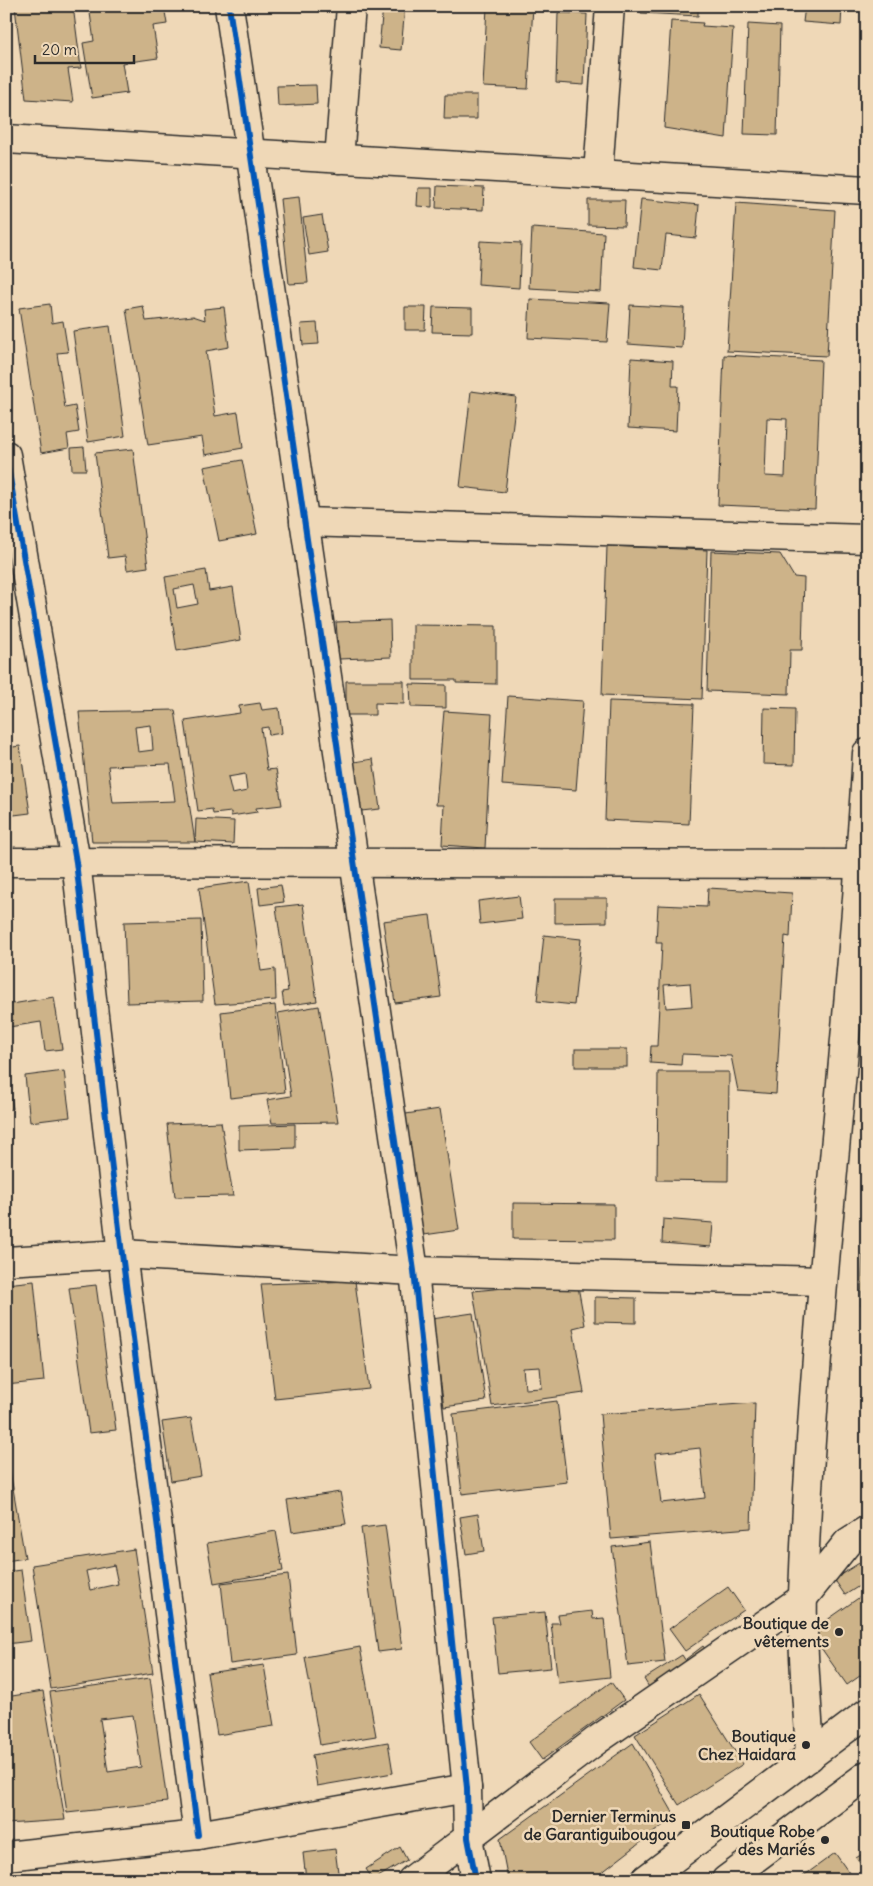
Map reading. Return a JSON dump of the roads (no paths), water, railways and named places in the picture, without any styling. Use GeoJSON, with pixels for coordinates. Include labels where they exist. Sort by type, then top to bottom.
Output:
{"type":"FeatureCollection","features":[{"type":"Feature","properties":{"kind":"street"},"geometry":{"type":"LineString","coordinates":[[228,6],[414,1271],[467,1788],[468,1838],[476,1880]]}},
{"type":"Feature","properties":{"kind":"street"},"geometry":{"type":"LineString","coordinates":[[339,159],[351,6]]}},
{"type":"Feature","properties":{"kind":"street"},"geometry":{"type":"LineString","coordinates":[[598,174],[610,6]]}},
{"type":"Feature","properties":{"kind":"street"},"geometry":{"type":"LineString","coordinates":[[6,139],[867,190]]}},
{"type":"Feature","properties":{"kind":"street"},"geometry":{"type":"LineString","coordinates":[[6,454],[76,862],[122,1254],[198,1835]]}},
{"type":"Feature","properties":{"kind":"street"},"geometry":{"type":"LineString","coordinates":[[304,522],[867,538]]}},
{"type":"Feature","properties":{"kind":"street"},"geometry":{"type":"LineString","coordinates":[[810,1757],[803,1598],[823,1281],[864,864],[867,753]]}},
{"type":"Feature","properties":{"kind":"street"},"geometry":{"type":"LineString","coordinates":[[6,862],[354,861],[864,864]]}},
{"type":"Feature","properties":{"kind":"street"},"geometry":{"type":"LineString","coordinates":[[6,1261],[122,1254],[414,1271],[823,1281]]}},
{"type":"Feature","properties":{"kind":"street"},"geometry":{"type":"LineString","coordinates":[[412,1880],[597,1740],[803,1598],[848,1542],[867,1530]]}},
{"type":"Feature","properties":{"kind":"street"},"geometry":{"type":"LineString","coordinates":[[645,1880],[867,1713]]}},
{"type":"Feature","properties":{"kind":"street"},"geometry":{"type":"LineString","coordinates":[[726,1880],[867,1775]]}},
{"type":"Feature","properties":{"kind":"street"},"geometry":{"type":"LineString","coordinates":[[6,1856],[198,1835],[467,1788]]}},
{"type":"Feature","properties":{"kind":"place","name":"Boutique de vêtements"},"geometry":{"type":"Point","coordinates":[839,1632]}},
{"type":"Feature","properties":{"kind":"place","name":"Boutique Chez Haidara"},"geometry":{"type":"Point","coordinates":[806,1745]}},
{"type":"Feature","properties":{"kind":"place","name":"Dernier Terminus de Garantiguibougou"},"geometry":{"type":"Point","coordinates":[686,1825]}},
{"type":"Feature","properties":{"kind":"place","name":"Boutique Robe des Mariés"},"geometry":{"type":"Point","coordinates":[825,1840]}}]}
